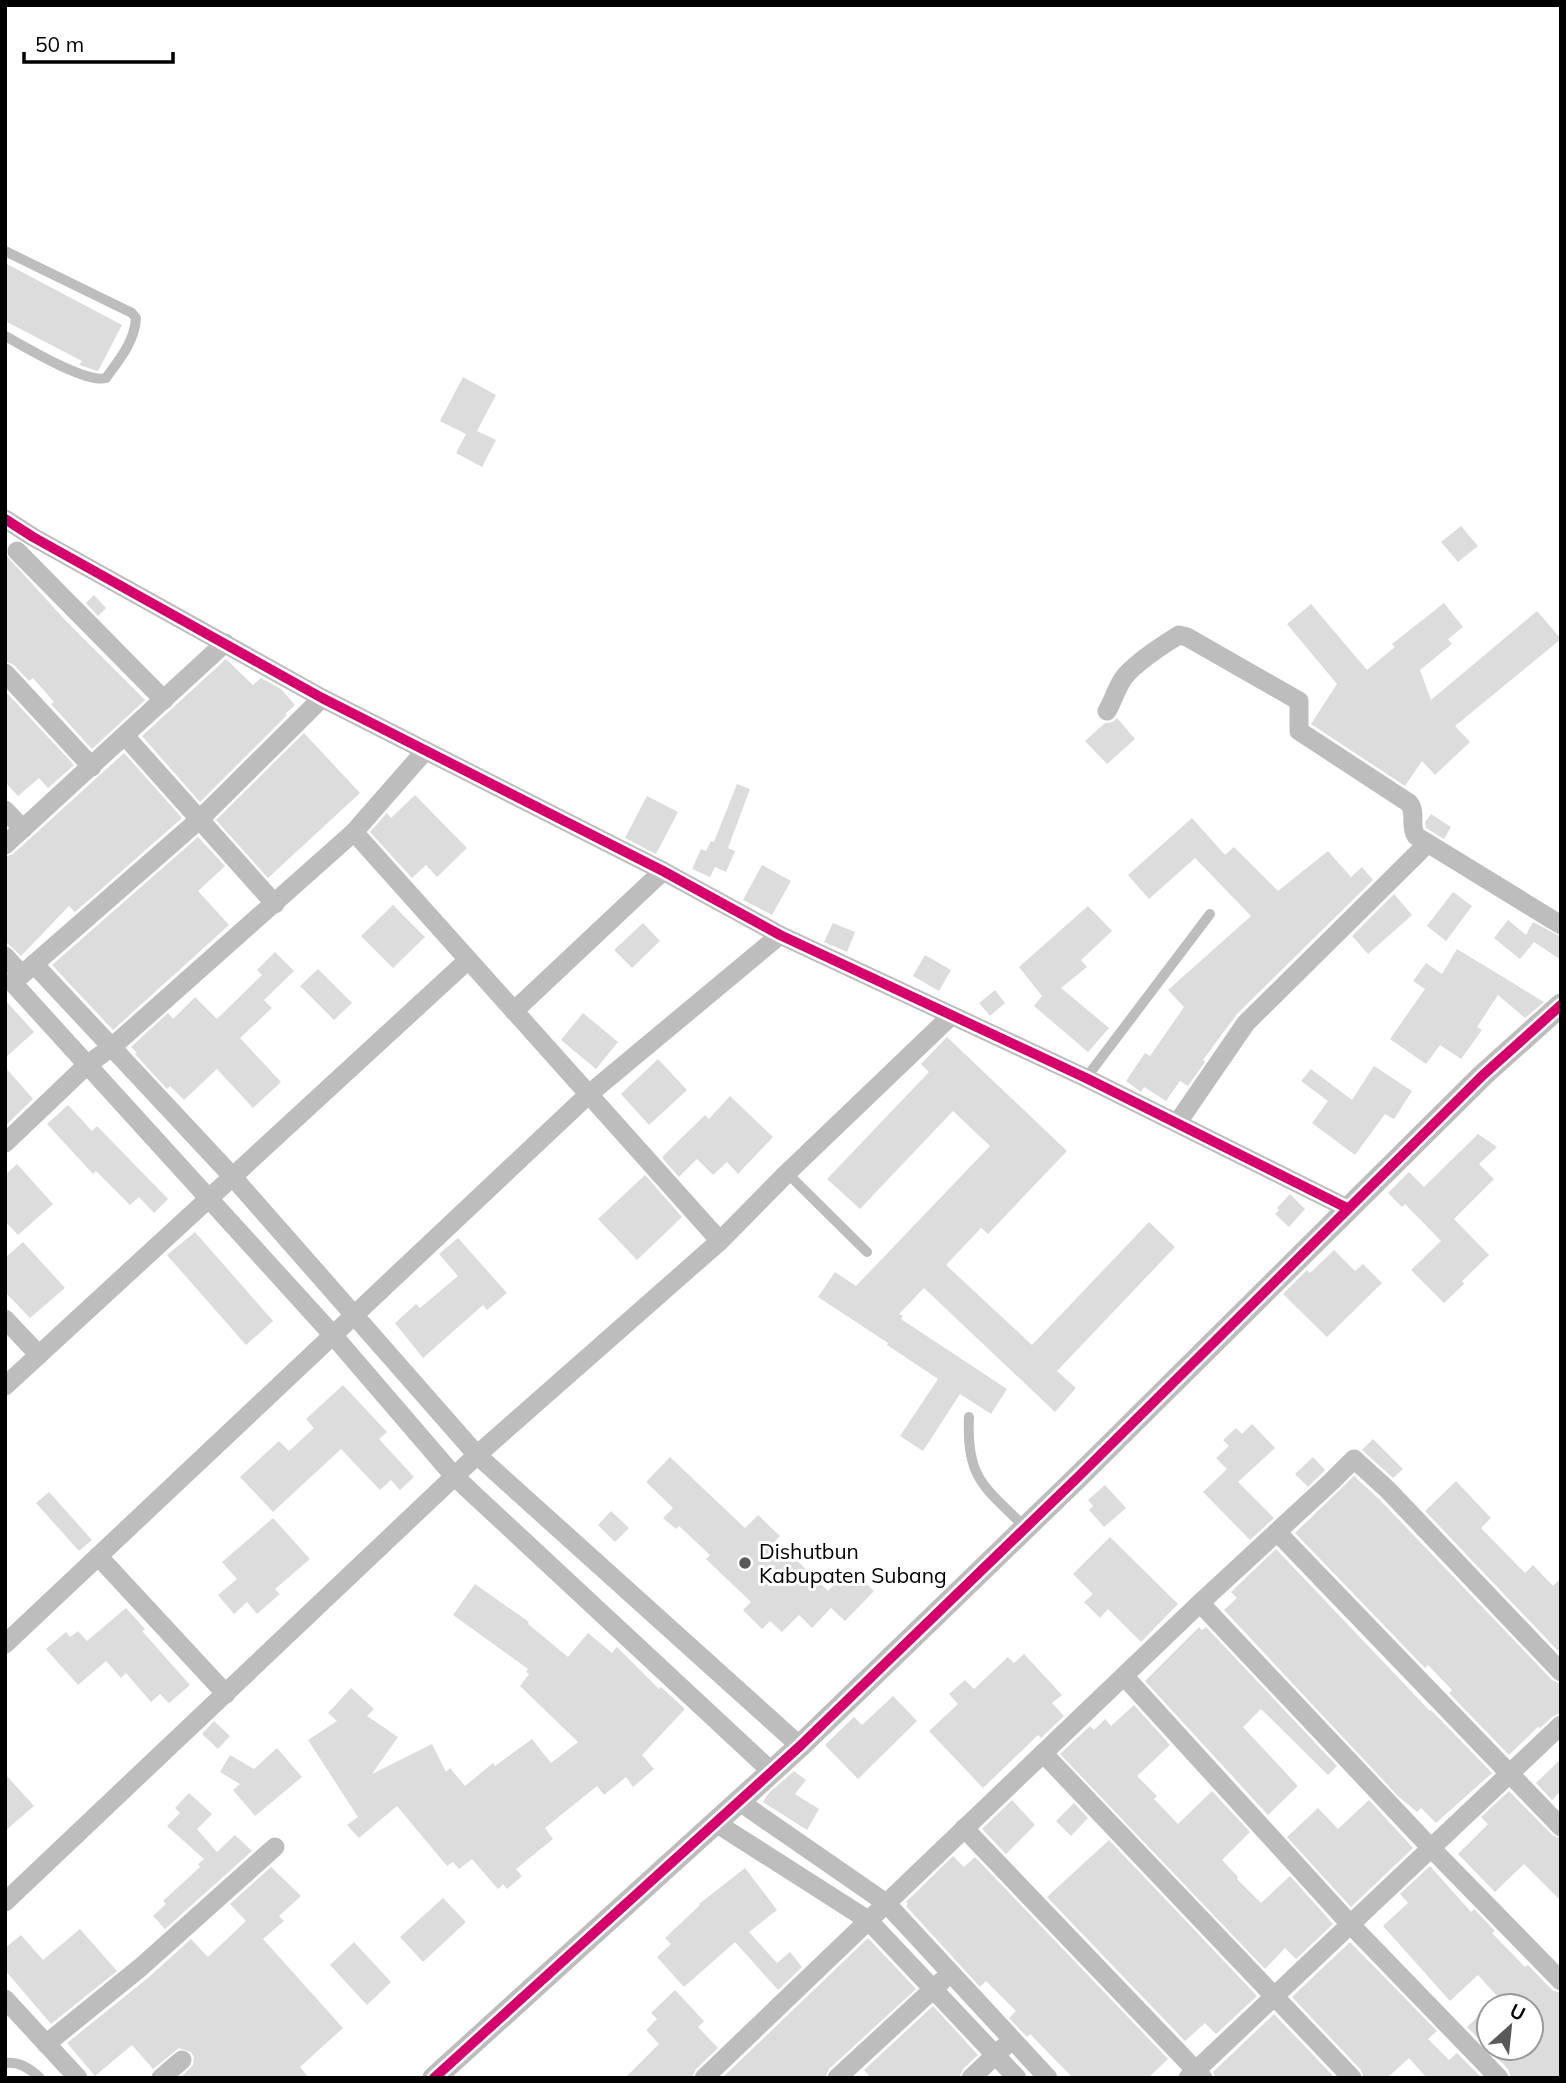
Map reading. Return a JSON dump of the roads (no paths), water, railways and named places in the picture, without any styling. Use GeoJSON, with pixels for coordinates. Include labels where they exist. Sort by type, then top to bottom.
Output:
{"type":"FeatureCollection","features":[{"type":"Feature","properties":{"kind":"street"},"geometry":{"type":"LineString","coordinates":[[5,519],[322,698],[663,872],[780,935],[1178,1122],[1347,1208]]}},
{"type":"Feature","properties":{"kind":"street"},"geometry":{"type":"LineString","coordinates":[[33,537],[11,558],[164,700]]}},
{"type":"Feature","properties":{"kind":"street"},"geometry":{"type":"LineString","coordinates":[[1107,711],[1126,675],[1179,635],[1187,637],[1300,701],[1299,732],[1409,803],[1413,811],[1414,833],[1427,844],[1561,925]]}},
{"type":"Feature","properties":{"kind":"street"},"geometry":{"type":"LineString","coordinates":[[5,845],[225,643]]}},
{"type":"Feature","properties":{"kind":"street"},"geometry":{"type":"LineString","coordinates":[[5,673],[92,767]]}},
{"type":"Feature","properties":{"kind":"street"},"geometry":{"type":"LineString","coordinates":[[18,977],[200,819],[322,698]]}},
{"type":"Feature","properties":{"kind":"street"},"geometry":{"type":"LineString","coordinates":[[125,736],[275,904]]}},
{"type":"Feature","properties":{"kind":"street"},"geometry":{"type":"LineString","coordinates":[[5,1143],[88,1064],[112,1047],[354,832],[425,751]]}},
{"type":"Feature","properties":{"kind":"street"},"geometry":{"type":"LineString","coordinates":[[5,810],[23,829]]}},
{"type":"Feature","properties":{"kind":"street"},"geometry":{"type":"LineString","coordinates":[[354,832],[720,1241]]}},
{"type":"Feature","properties":{"kind":"street"},"geometry":{"type":"LineString","coordinates":[[1178,1122],[1246,1023],[1427,844]]}},
{"type":"Feature","properties":{"kind":"street"},"geometry":{"type":"LineString","coordinates":[[514,1011],[663,872]]}},
{"type":"Feature","properties":{"kind":"street"},"geometry":{"type":"LineString","coordinates":[[5,1644],[589,1094],[780,935]]}},
{"type":"Feature","properties":{"kind":"street"},"geometry":{"type":"LineString","coordinates":[[5,956],[18,977],[88,1064],[332,1334],[454,1476],[772,1772]]}},
{"type":"Feature","properties":{"kind":"street"},"geometry":{"type":"LineString","coordinates":[[5,1386],[468,960]]}},
{"type":"Feature","properties":{"kind":"street"},"geometry":{"type":"LineString","coordinates":[[18,977],[112,1047],[232,1177],[477,1455],[800,1746]]}},
{"type":"Feature","properties":{"kind":"street"},"geometry":{"type":"LineString","coordinates":[[434,2078],[800,1746],[1088,1467],[1483,1075],[1561,1004]]}},
{"type":"Feature","properties":{"kind":"street"},"geometry":{"type":"LineString","coordinates":[[5,1902],[454,1476],[720,1241],[787,1172],[951,1016]]}},
{"type":"Feature","properties":{"kind":"street"},"geometry":{"type":"LineString","coordinates":[[5,1319],[40,1355]]}},
{"type":"Feature","properties":{"kind":"street"},"geometry":{"type":"LineString","coordinates":[[704,2078],[1354,1459],[1388,1490],[1561,1672]]}},
{"type":"Feature","properties":{"kind":"street"},"geometry":{"type":"LineString","coordinates":[[1277,1532],[1561,1827]]}},
{"type":"Feature","properties":{"kind":"street"},"geometry":{"type":"LineString","coordinates":[[98,1556],[226,1694]]}},
{"type":"Feature","properties":{"kind":"street"},"geometry":{"type":"LineString","coordinates":[[1200,1603],[1431,1848],[1561,1981]]}},
{"type":"Feature","properties":{"kind":"street"},"geometry":{"type":"LineString","coordinates":[[1124,1676],[1350,1924],[1499,2078]]}},
{"type":"Feature","properties":{"kind":"street"},"geometry":{"type":"LineString","coordinates":[[964,1828],[1195,2075],[1350,1924],[1561,1726]]}},
{"type":"Feature","properties":{"kind":"street"},"geometry":{"type":"LineString","coordinates":[[1043,1753],[1352,2078]]}},
{"type":"Feature","properties":{"kind":"street"},"geometry":{"type":"LineString","coordinates":[[740,1802],[886,1903],[1048,2078]]}},
{"type":"Feature","properties":{"kind":"street"},"geometry":{"type":"LineString","coordinates":[[716,1823],[868,1920],[1017,2078]]}},
{"type":"Feature","properties":{"kind":"street"},"geometry":{"type":"LineString","coordinates":[[46,2044],[141,1967],[275,1847]]}},
{"type":"Feature","properties":{"kind":"street"},"geometry":{"type":"LineString","coordinates":[[837,2078],[950,1973]]}},
{"type":"Feature","properties":{"kind":"street"},"geometry":{"type":"LineString","coordinates":[[5,1999],[78,2078]]}},
{"type":"Feature","properties":{"kind":"street"},"geometry":{"type":"LineString","coordinates":[[971,2078],[1012,2039]]}},
{"type":"Feature","properties":{"kind":"street"},"geometry":{"type":"LineString","coordinates":[[161,2078],[181,2060]]}},
{"type":"Feature","properties":{"kind":"lane"},"geometry":{"type":"LineString","coordinates":[[5,251],[132,313],[136,318],[129,344],[106,378],[100,380],[80,374],[5,336]]}},
{"type":"Feature","properties":{"kind":"lane"},"geometry":{"type":"LineString","coordinates":[[1086,1078],[1210,914]]}},
{"type":"Feature","properties":{"kind":"lane"},"geometry":{"type":"LineString","coordinates":[[787,1172],[867,1252]]}},
{"type":"Feature","properties":{"kind":"lane"},"geometry":{"type":"LineString","coordinates":[[969,1417],[970,1456],[975,1472],[986,1490],[1025,1527]]}},
{"type":"Feature","properties":{"kind":"lane"},"geometry":{"type":"LineString","coordinates":[[5,2063],[12,2062],[30,2068],[40,2078]]}},
{"type":"Feature","properties":{"kind":"place","name":"Dishutbun Kabupaten Subang"},"geometry":{"type":"Point","coordinates":[745,1563]}}]}
